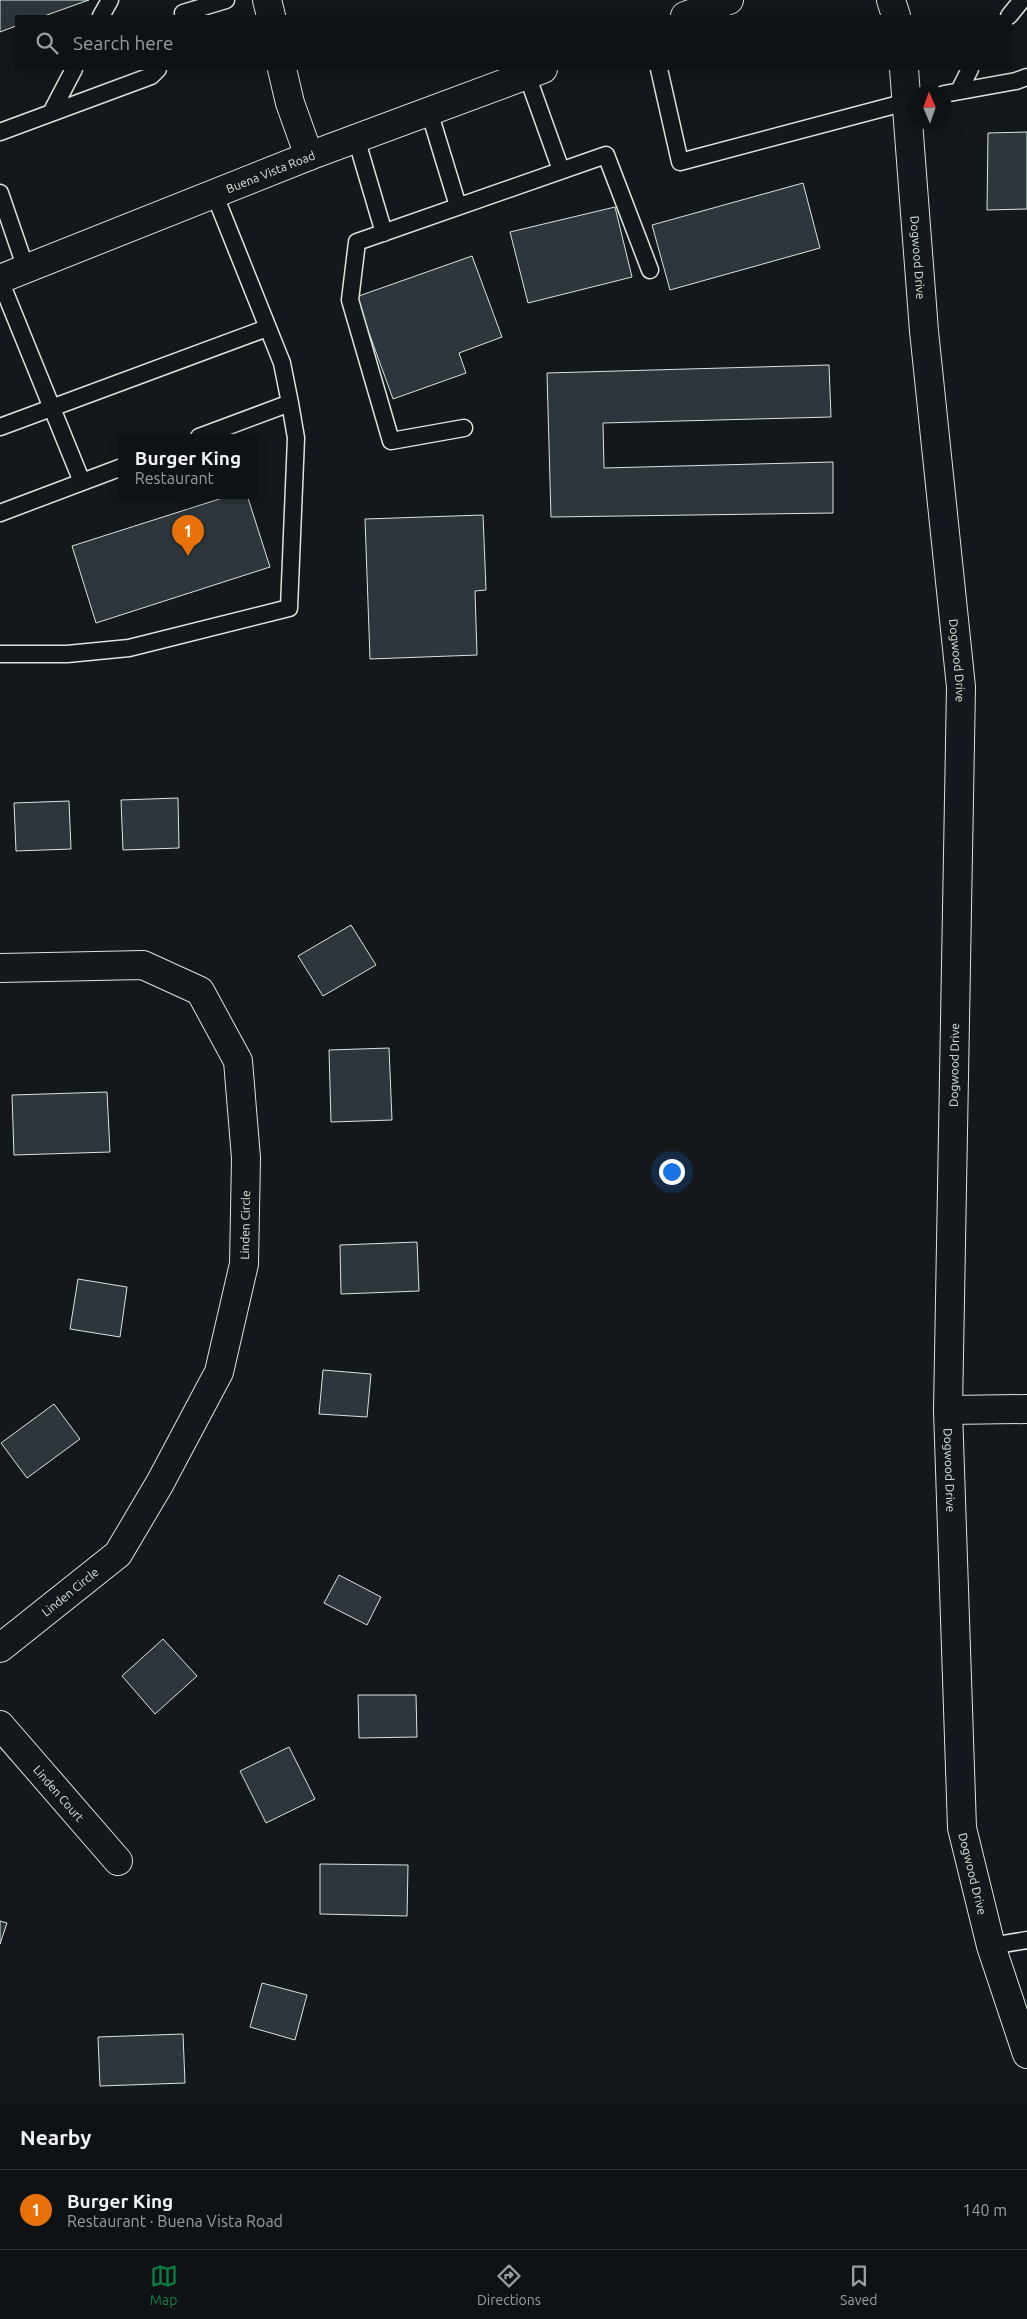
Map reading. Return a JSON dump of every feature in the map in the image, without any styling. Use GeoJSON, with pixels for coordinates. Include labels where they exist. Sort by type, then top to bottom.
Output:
{"type":"FeatureCollection","features":[{"type":"Feature","properties":{"kind":"street"},"geometry":{"type":"LineString","coordinates":[[267,0],[271,15]]}},
{"type":"Feature","properties":{"kind":"street"},"geometry":{"type":"LineString","coordinates":[[688,15],[729,0]]}},
{"type":"Feature","properties":{"kind":"street"},"geometry":{"type":"LineString","coordinates":[[891,0],[896,15]]}},
{"type":"Feature","properties":{"kind":"street"},"geometry":{"type":"LineString","coordinates":[[282,70],[290,103],[308,156]]}},
{"type":"Feature","properties":{"kind":"street","name":"Dogwood Drive"},"geometry":{"type":"LineString","coordinates":[[904,70],[908,85]]}},
{"type":"Feature","properties":{"kind":"street","name":"Buena Vista Road"},"geometry":{"type":"LineString","coordinates":[[0,280],[308,156],[535,72]]}},
{"type":"Feature","properties":{"kind":"street","name":"Dogwood Drive"},"geometry":{"type":"LineString","coordinates":[[913,130],[924,332],[961,687],[948,1410],[962,1828],[990,1946],[1027,2054]]}},
{"type":"Feature","properties":{"kind":"street","name":"Linden Circle"},"geometry":{"type":"LineString","coordinates":[[0,968],[143,966],[200,991],[238,1061],[246,1158],[244,1264],[219,1372],[160,1483],[118,1554],[0,1648]]}},
{"type":"Feature","properties":{"kind":"street"},"geometry":{"type":"LineString","coordinates":[[948,1410],[1027,1409]]}},
{"type":"Feature","properties":{"kind":"street","name":"Linden Court"},"geometry":{"type":"LineString","coordinates":[[0,1725],[118,1861]]}},
{"type":"Feature","properties":{"kind":"lane"},"geometry":{"type":"LineString","coordinates":[[102,15],[110,0]]}},
{"type":"Feature","properties":{"kind":"lane"},"geometry":{"type":"LineString","coordinates":[[182,10],[226,0]]}},
{"type":"Feature","properties":{"kind":"lane"},"geometry":{"type":"LineString","coordinates":[[1010,15],[1022,0]]}},
{"type":"Feature","properties":{"kind":"lane"},"geometry":{"type":"LineString","coordinates":[[51,113],[73,70]]}},
{"type":"Feature","properties":{"kind":"lane"},"geometry":{"type":"LineString","coordinates":[[0,132],[151,76],[157,70]]}},
{"type":"Feature","properties":{"kind":"lane"},"geometry":{"type":"LineString","coordinates":[[659,70],[680,162],[907,101]]}},
{"type":"Feature","properties":{"kind":"lane"},"geometry":{"type":"LineString","coordinates":[[952,92],[969,70]]}},
{"type":"Feature","properties":{"kind":"lane"},"geometry":{"type":"LineString","coordinates":[[535,72],[561,170]]}},
{"type":"Feature","properties":{"kind":"lane"},"geometry":{"type":"LineString","coordinates":[[952,92],[1016,81],[1027,77]]}},
{"type":"Feature","properties":{"kind":"lane"},"geometry":{"type":"LineString","coordinates":[[429,111],[458,206]]}},
{"type":"Feature","properties":{"kind":"lane"},"geometry":{"type":"LineString","coordinates":[[356,138],[384,233]]}},
{"type":"Feature","properties":{"kind":"lane"},"geometry":{"type":"LineString","coordinates":[[464,428],[391,441],[350,300],[357,242],[606,155],[650,270]]}},
{"type":"Feature","properties":{"kind":"lane"},"geometry":{"type":"LineString","coordinates":[[0,192],[26,269]]}},
{"type":"Feature","properties":{"kind":"lane"},"geometry":{"type":"LineString","coordinates":[[0,654],[67,654],[129,648],[289,608],[296,438],[290,403],[282,363],[214,193]]}},
{"type":"Feature","properties":{"kind":"lane"},"geometry":{"type":"LineString","coordinates":[[0,280],[82,482]]}},
{"type":"Feature","properties":{"kind":"lane"},"geometry":{"type":"LineString","coordinates":[[0,427],[267,328]]}},
{"type":"Feature","properties":{"kind":"lane"},"geometry":{"type":"LineString","coordinates":[[207,434],[290,403]]}},
{"type":"Feature","properties":{"kind":"lane"},"geometry":{"type":"LineString","coordinates":[[0,513],[118,468]]}},
{"type":"Feature","properties":{"kind":"lane"},"geometry":{"type":"LineString","coordinates":[[990,1946],[1027,1940]]}},
{"type":"Feature","properties":{"kind":"building"},"geometry":{"type":"Polygon","coordinates":[[[0,0],[89,0],[47,15],[15,15],[15,26],[0,32],[0,0]]]}},
{"type":"Feature","properties":{"kind":"building"},"geometry":{"type":"Polygon","coordinates":[[[1027,132],[1027,209],[987,210],[988,133],[1027,132]]]}},
{"type":"Feature","properties":{"kind":"building"},"geometry":{"type":"Polygon","coordinates":[[[803,183],[820,248],[670,290],[652,225],[803,183]]]}},
{"type":"Feature","properties":{"kind":"building"},"geometry":{"type":"Polygon","coordinates":[[[615,207],[632,277],[528,303],[510,232],[615,207]]]}},
{"type":"Feature","properties":{"kind":"building"},"geometry":{"type":"Polygon","coordinates":[[[472,256],[502,337],[459,353],[466,373],[393,399],[356,297],[472,256]]]}},
{"type":"Feature","properties":{"kind":"building"},"geometry":{"type":"Polygon","coordinates":[[[829,365],[831,417],[603,423],[604,468],[833,462],[833,513],[551,517],[547,373],[829,365]]]}},
{"type":"Feature","properties":{"kind":"building"},"geometry":{"type":"Polygon","coordinates":[[[219,499],[248,499],[270,567],[96,623],[72,546],[219,499]]]}},
{"type":"Feature","properties":{"kind":"building"},"geometry":{"type":"Polygon","coordinates":[[[483,515],[486,590],[475,591],[477,655],[370,659],[365,519],[483,515]]]}},
{"type":"Feature","properties":{"kind":"building"},"geometry":{"type":"Polygon","coordinates":[[[178,798],[179,848],[123,850],[121,800],[178,798]]]}},
{"type":"Feature","properties":{"kind":"building"},"geometry":{"type":"Polygon","coordinates":[[[69,801],[71,849],[16,851],[14,803],[69,801]]]}},
{"type":"Feature","properties":{"kind":"building"},"geometry":{"type":"Polygon","coordinates":[[[351,925],[376,965],[323,996],[298,956],[351,925]]]}},
{"type":"Feature","properties":{"kind":"building"},"geometry":{"type":"Polygon","coordinates":[[[389,1048],[392,1120],[331,1122],[329,1050],[389,1048]]]}},
{"type":"Feature","properties":{"kind":"building"},"geometry":{"type":"Polygon","coordinates":[[[107,1092],[110,1152],[14,1155],[12,1095],[107,1092]]]}},
{"type":"Feature","properties":{"kind":"building"},"geometry":{"type":"Polygon","coordinates":[[[417,1242],[419,1291],[341,1294],[340,1245],[417,1242]]]}},
{"type":"Feature","properties":{"kind":"building"},"geometry":{"type":"Polygon","coordinates":[[[78,1279],[127,1287],[120,1337],[70,1329],[78,1279]]]}},
{"type":"Feature","properties":{"kind":"building"},"geometry":{"type":"Polygon","coordinates":[[[323,1370],[371,1374],[367,1417],[319,1414],[323,1370]]]}},
{"type":"Feature","properties":{"kind":"building"},"geometry":{"type":"Polygon","coordinates":[[[54,1404],[80,1439],[27,1478],[1,1443],[54,1404]]]}},
{"type":"Feature","properties":{"kind":"building"},"geometry":{"type":"Polygon","coordinates":[[[339,1575],[381,1597],[367,1625],[324,1603],[339,1575]]]}},
{"type":"Feature","properties":{"kind":"building"},"geometry":{"type":"Polygon","coordinates":[[[163,1639],[197,1676],[155,1714],[122,1676],[163,1639]]]}},
{"type":"Feature","properties":{"kind":"building"},"geometry":{"type":"Polygon","coordinates":[[[358,1695],[416,1695],[417,1737],[359,1738],[358,1695]]]}},
{"type":"Feature","properties":{"kind":"building"},"geometry":{"type":"Polygon","coordinates":[[[289,1747],[315,1799],[266,1823],[240,1771],[289,1747]]]}},
{"type":"Feature","properties":{"kind":"building"},"geometry":{"type":"Polygon","coordinates":[[[320,1864],[408,1865],[407,1916],[320,1914],[320,1864]]]}},
{"type":"Feature","properties":{"kind":"building"},"geometry":{"type":"Polygon","coordinates":[[[0,1921],[7,1923],[0,1944],[0,1921]]]}},
{"type":"Feature","properties":{"kind":"building"},"geometry":{"type":"Polygon","coordinates":[[[262,1983],[307,1995],[295,2040],[250,2027],[262,1983]]]}},
{"type":"Feature","properties":{"kind":"building"},"geometry":{"type":"Polygon","coordinates":[[[183,2034],[185,2083],[100,2086],[98,2037],[183,2034]]]}},
{"type":"Feature","properties":{"kind":"place","name":"Burger King"},"geometry":{"type":"Point","coordinates":[188,556]}}]}
